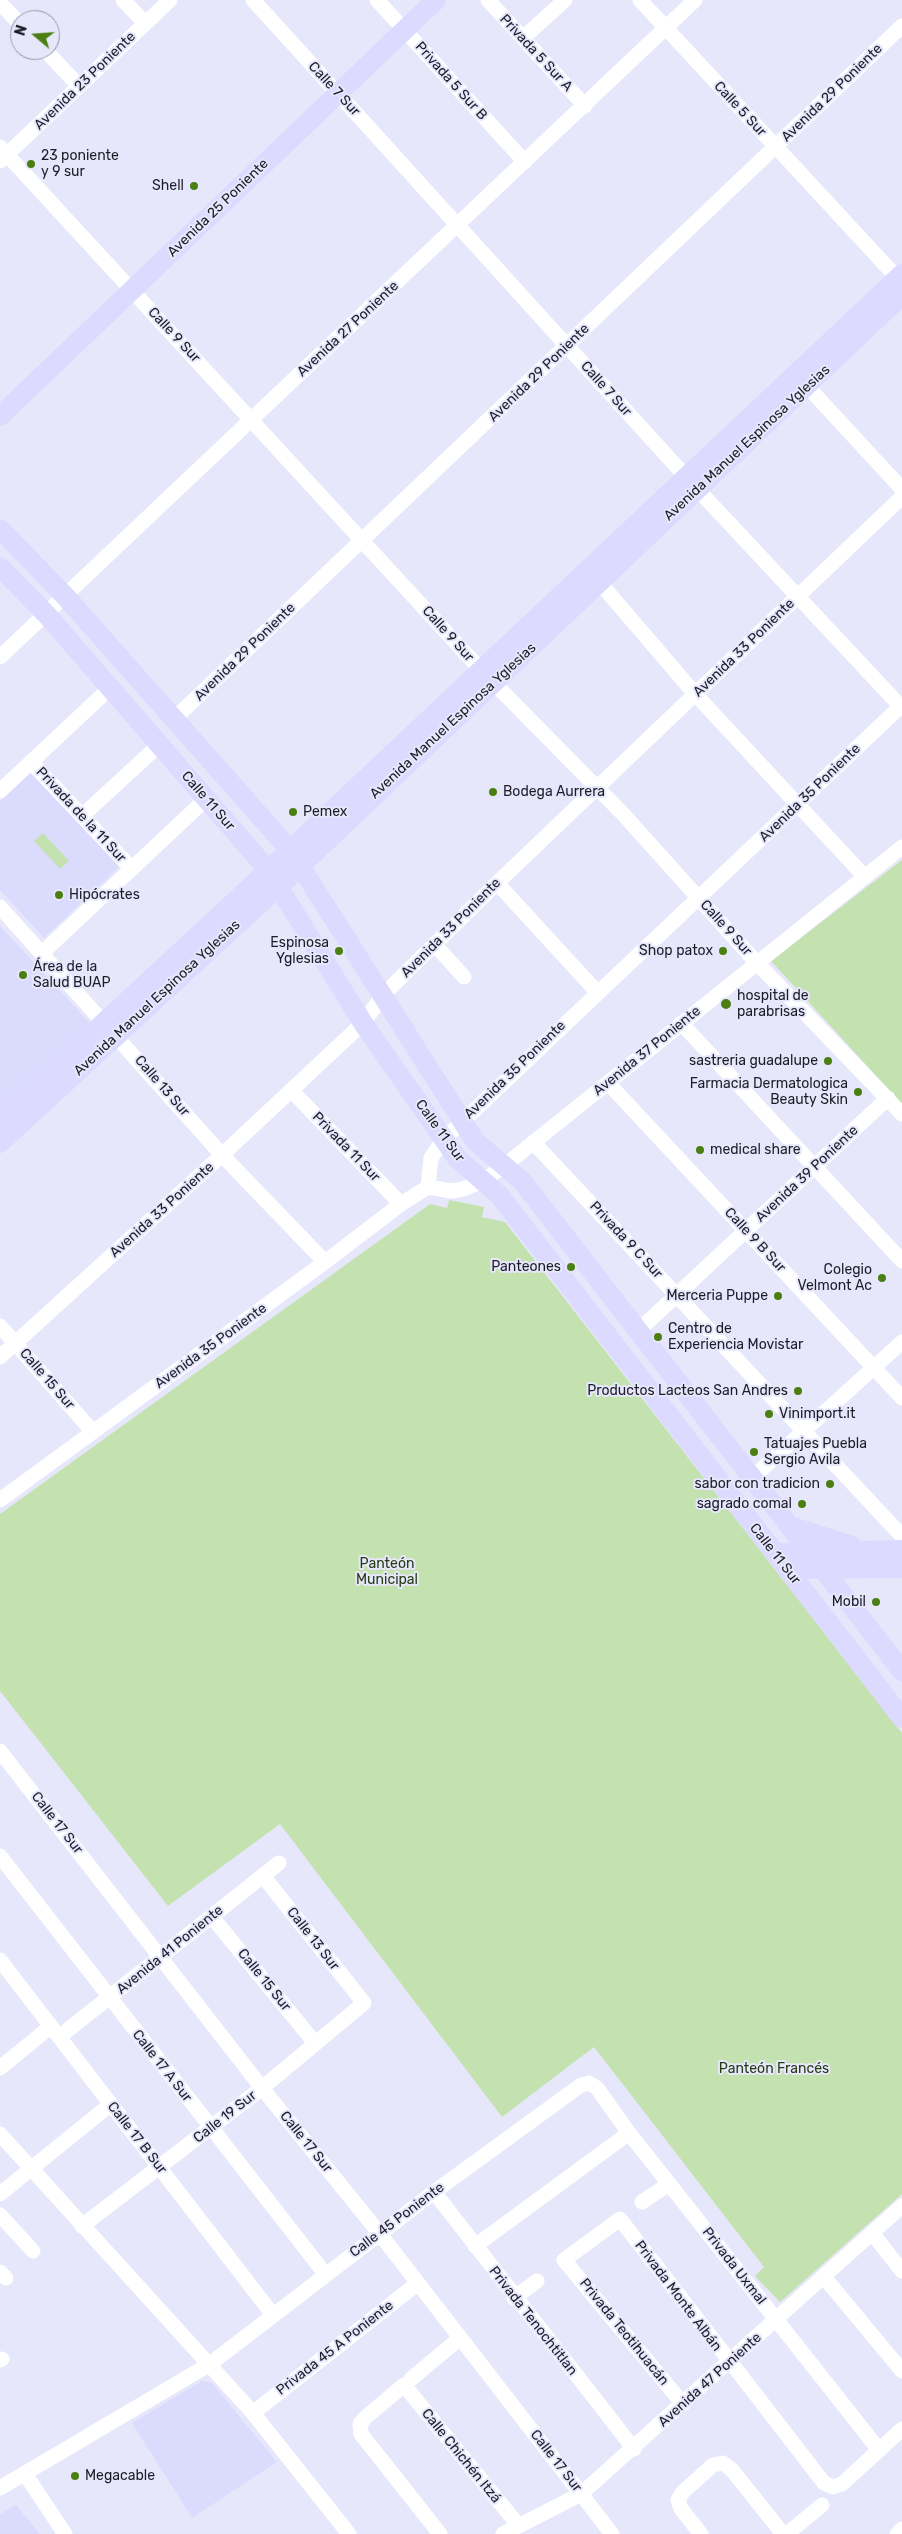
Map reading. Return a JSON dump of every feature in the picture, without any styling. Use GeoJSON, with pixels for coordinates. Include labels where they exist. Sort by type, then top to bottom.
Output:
{"type":"FeatureCollection","features":[{"type":"Feature","properties":{"kind":"main road","name":"Avenida 25 Poniente"},"geometry":{"type":"LineString","coordinates":[[0,416],[436,0]]}},
{"type":"Feature","properties":{"kind":"main road","name":"Avenida Manuel Espinosa Yglesias"},"geometry":{"type":"LineString","coordinates":[[487,677],[600,583],[692,483],[807,386],[901,283]]}},
{"type":"Feature","properties":{"kind":"main road","name":"Avenida Manuel Espinosa Yglesias"},"geometry":{"type":"LineString","coordinates":[[0,1118],[110,1028],[295,858],[901,283]]}},
{"type":"Feature","properties":{"kind":"main road","name":"Calle 11 Sur"},"geometry":{"type":"LineString","coordinates":[[0,529],[66,597],[295,858],[384,994],[448,1099],[468,1116],[475,1141],[522,1181],[902,1671]]}},
{"type":"Feature","properties":{"kind":"main road","name":"Calle 11 Sur"},"geometry":{"type":"LineString","coordinates":[[0,567],[47,615],[273,878],[363,1023],[457,1158],[500,1196],[902,1718]]}},
{"type":"Feature","properties":{"kind":"main road","name":"Avenida Manuel Espinosa Yglesias"},"geometry":{"type":"LineString","coordinates":[[0,1143],[110,1028]]}},
{"type":"Feature","properties":{"kind":"main road"},"geometry":{"type":"LineString","coordinates":[[790,1526],[868,1551]]}},
{"type":"Feature","properties":{"kind":"main road"},"geometry":{"type":"LineString","coordinates":[[775,1553],[902,1550]]}},
{"type":"Feature","properties":{"kind":"main road"},"geometry":{"type":"LineString","coordinates":[[787,1569],[902,1568]]}},
{"type":"Feature","properties":{"kind":"street"},"geometry":{"type":"LineString","coordinates":[[123,0],[145,23]]}},
{"type":"Feature","properties":{"kind":"street","name":"Avenida 23 Poniente"},"geometry":{"type":"LineString","coordinates":[[2,154],[79,86],[170,0]]}},
{"type":"Feature","properties":{"kind":"street","name":"Calle 7 Sur"},"geometry":{"type":"LineString","coordinates":[[253,0],[692,483],[901,706]]}},
{"type":"Feature","properties":{"kind":"street","name":"Privada 5 Sur B"},"geometry":{"type":"LineString","coordinates":[[377,0],[525,162]]}},
{"type":"Feature","properties":{"kind":"street","name":"Privada 5 Sur A"},"geometry":{"type":"LineString","coordinates":[[488,0],[585,106]]}},
{"type":"Feature","properties":{"kind":"street"},"geometry":{"type":"LineString","coordinates":[[523,38],[565,0]]}},
{"type":"Feature","properties":{"kind":"street","name":"Calle 5 Sur"},"geometry":{"type":"LineString","coordinates":[[640,0],[901,283]]}},
{"type":"Feature","properties":{"kind":"street","name":"Avenida 27 Poniente"},"geometry":{"type":"LineString","coordinates":[[0,657],[47,615],[695,0]]}},
{"type":"Feature","properties":{"kind":"street"},"geometry":{"type":"LineString","coordinates":[[0,3],[10,14]]}},
{"type":"Feature","properties":{"kind":"street","name":"Avenida 29 Poniente"},"geometry":{"type":"LineString","coordinates":[[174,719],[902,26]]}},
{"type":"Feature","properties":{"kind":"street"},"geometry":{"type":"LineString","coordinates":[[54,60],[79,86]]}},
{"type":"Feature","properties":{"kind":"street","name":"Calle 9 Sur"},"geometry":{"type":"LineString","coordinates":[[2,154],[132,289],[253,419],[487,677],[597,786],[756,962],[902,1114]]}},
{"type":"Feature","properties":{"kind":"street"},"geometry":{"type":"LineString","coordinates":[[807,386],[902,489]]}},
{"type":"Feature","properties":{"kind":"street","name":"Avenida 33 Poniente"},"geometry":{"type":"LineString","coordinates":[[0,1357],[222,1155],[363,1023],[384,994],[434,944],[597,786],[696,695],[902,497]]}},
{"type":"Feature","properties":{"kind":"street"},"geometry":{"type":"LineString","coordinates":[[600,583],[696,695],[865,876]]}},
{"type":"Feature","properties":{"kind":"street"},"geometry":{"type":"LineString","coordinates":[[0,791],[110,688]]}},
{"type":"Feature","properties":{"kind":"street","name":"Avenida 35 Poniente"},"geometry":{"type":"LineString","coordinates":[[0,1500],[325,1262],[401,1204],[428,1187],[431,1158],[444,1139],[901,706]]}},
{"type":"Feature","properties":{"kind":"street"},"geometry":{"type":"LineString","coordinates":[[82,816],[159,745]]}},
{"type":"Feature","properties":{"kind":"street","name":"Privada de la 11 Sur"},"geometry":{"type":"LineString","coordinates":[[31,762],[132,869]]}},
{"type":"Feature","properties":{"kind":"street"},"geometry":{"type":"LineString","coordinates":[[42,953],[206,799]]}},
{"type":"Feature","properties":{"kind":"street","name":"Avenida 37 Poniente"},"geometry":{"type":"LineString","coordinates":[[428,1187],[452,1190],[482,1181],[504,1166],[756,962],[902,847]]}},
{"type":"Feature","properties":{"kind":"street"},"geometry":{"type":"LineString","coordinates":[[497,883],[597,992]]}},
{"type":"Feature","properties":{"kind":"street","name":"Calle 13 Sur"},"geometry":{"type":"LineString","coordinates":[[0,907],[222,1155],[325,1262]]}},
{"type":"Feature","properties":{"kind":"street"},"geometry":{"type":"LineString","coordinates":[[434,944],[464,977]]}},
{"type":"Feature","properties":{"kind":"street"},"geometry":{"type":"LineString","coordinates":[[682,1023],[902,1261]]}},
{"type":"Feature","properties":{"kind":"street","name":"Calle 9 B Sur"},"geometry":{"type":"LineString","coordinates":[[608,1083],[902,1398]]}},
{"type":"Feature","properties":{"kind":"street","name":"Privada 11 Sur"},"geometry":{"type":"LineString","coordinates":[[291,1090],[401,1204]]}},
{"type":"Feature","properties":{"kind":"street","name":"Avenida 39 Poniente"},"geometry":{"type":"LineString","coordinates":[[638,1331],[888,1098]]}},
{"type":"Feature","properties":{"kind":"street","name":"Privada 9 C Sur"},"geometry":{"type":"LineString","coordinates":[[533,1142],[902,1536]]}},
{"type":"Feature","properties":{"kind":"street","name":"Calle 15 Sur"},"geometry":{"type":"LineString","coordinates":[[0,1326],[93,1432]]}},
{"type":"Feature","properties":{"kind":"street"},"geometry":{"type":"LineString","coordinates":[[752,1478],[902,1342]]}},
{"type":"Feature","properties":{"kind":"street","name":"Calle 17 Sur"},"geometry":{"type":"LineString","coordinates":[[0,1752],[262,2088],[380,2234],[612,2534]]}},
{"type":"Feature","properties":{"kind":"street","name":"Calle 17 A Sur"},"geometry":{"type":"LineString","coordinates":[[0,1856],[326,2275]]}},
{"type":"Feature","properties":{"kind":"street","name":"Avenida 41 Poniente"},"geometry":{"type":"LineString","coordinates":[[55,2032],[110,1998],[279,1863]]}},
{"type":"Feature","properties":{"kind":"street","name":"Calle 13 Sur"},"geometry":{"type":"LineString","coordinates":[[263,1876],[364,2003]]}},
{"type":"Feature","properties":{"kind":"street","name":"Calle 15 Sur"},"geometry":{"type":"LineString","coordinates":[[212,1917],[315,2043]]}},
{"type":"Feature","properties":{"kind":"street","name":"Calle 17 B Sur"},"geometry":{"type":"LineString","coordinates":[[0,1960],[273,2315]]}},
{"type":"Feature","properties":{"kind":"street","name":"Calle 19 Sur"},"geometry":{"type":"LineString","coordinates":[[82,2226],[262,2088],[364,2003]]}},
{"type":"Feature","properties":{"kind":"street"},"geometry":{"type":"LineString","coordinates":[[0,2068],[55,2032]]}},
{"type":"Feature","properties":{"kind":"street","name":"Privada Uxmal"},"geometry":{"type":"LineString","coordinates":[[589,2083],[597,2088],[629,2133],[879,2450]]}},
{"type":"Feature","properties":{"kind":"street","name":"Calle 45 Poniente"},"geometry":{"type":"LineString","coordinates":[[210,2364],[434,2192],[581,2085],[589,2083]]}},
{"type":"Feature","properties":{"kind":"street"},"geometry":{"type":"LineString","coordinates":[[0,2194],[111,2104]]}},
{"type":"Feature","properties":{"kind":"street"},"geometry":{"type":"LineString","coordinates":[[476,2246],[629,2133]]}},
{"type":"Feature","properties":{"kind":"street"},"geometry":{"type":"LineString","coordinates":[[0,2134],[253,2413],[349,2534]]}},
{"type":"Feature","properties":{"kind":"street"},"geometry":{"type":"LineString","coordinates":[[642,2202],[670,2184]]}},
{"type":"Feature","properties":{"kind":"street","name":"Privada Tenochtitlan"},"geometry":{"type":"LineString","coordinates":[[434,2192],[514,2298],[634,2449]]}},
{"type":"Feature","properties":{"kind":"street","name":"Avenida 47 Poniente"},"geometry":{"type":"LineString","coordinates":[[503,2534],[581,2494],[634,2449],[902,2206]]}},
{"type":"Feature","properties":{"kind":"street"},"geometry":{"type":"LineString","coordinates":[[0,2215],[33,2251]]}},
{"type":"Feature","properties":{"kind":"street","name":"Privada Monte Albán"},"geometry":{"type":"LineString","coordinates":[[564,2260],[620,2219],[728,2362],[824,2483],[833,2486],[842,2484],[879,2450]]}},
{"type":"Feature","properties":{"kind":"street"},"geometry":{"type":"LineString","coordinates":[[872,2233],[902,2271]]}},
{"type":"Feature","properties":{"kind":"street","name":"Privada Teotihuacán"},"geometry":{"type":"LineString","coordinates":[[564,2260],[683,2404]]}},
{"type":"Feature","properties":{"kind":"street"},"geometry":{"type":"LineString","coordinates":[[824,2277],[902,2370]]}},
{"type":"Feature","properties":{"kind":"street"},"geometry":{"type":"LineString","coordinates":[[514,2298],[537,2281]]}},
{"type":"Feature","properties":{"kind":"street","name":"Privada 45 A Poniente"},"geometry":{"type":"LineString","coordinates":[[253,2413],[418,2283]]}},
{"type":"Feature","properties":{"kind":"street"},"geometry":{"type":"LineString","coordinates":[[440,2534],[361,2434],[360,2424],[460,2338]]}},
{"type":"Feature","properties":{"kind":"street"},"geometry":{"type":"LineString","coordinates":[[0,2488],[210,2364]]}},
{"type":"Feature","properties":{"kind":"street","name":"Calle Chichén Itzá"},"geometry":{"type":"LineString","coordinates":[[407,2382],[519,2526]]}},
{"type":"Feature","properties":{"kind":"street"},"geometry":{"type":"LineString","coordinates":[[879,2450],[902,2429]]}},
{"type":"Feature","properties":{"kind":"street"},"geometry":{"type":"LineString","coordinates":[[702,2534],[681,2509],[678,2500],[683,2492],[713,2465],[723,2463],[732,2470],[783,2534]]}},
{"type":"Feature","properties":{"kind":"street"},"geometry":{"type":"LineString","coordinates":[[21,2476],[56,2534]]}},
{"type":"Feature","properties":{"kind":"street"},"geometry":{"type":"LineString","coordinates":[[21,2476],[66,2534]]}},
{"type":"Feature","properties":{"kind":"street"},"geometry":{"type":"LineString","coordinates":[[787,2534],[822,2505]]}},
{"type":"Feature","properties":{"kind":"street"},"geometry":{"type":"LineString","coordinates":[[897,2534],[902,2529]]}},
{"type":"Feature","properties":{"kind":"shaded area"},"geometry":{"type":"Polygon","coordinates":[[[39,773],[123,863],[44,938],[0,890],[0,801],[29,774],[39,773]]]}},
{"type":"Feature","properties":{"kind":"shaded area","name":"Área de la Salud BUAP"},"geometry":{"type":"Polygon","coordinates":[[[0,926],[90,1023],[0,1107],[0,926]]]}},
{"type":"Feature","properties":{"kind":"shaded area"},"geometry":{"type":"Polygon","coordinates":[[[202,2381],[212,2383],[277,2462],[192,2518],[132,2423],[202,2381]]]}},
{"type":"Feature","properties":{"kind":"shaded area"},"geometry":{"type":"Polygon","coordinates":[[[16,2505],[40,2534],[0,2534],[0,2514],[16,2505]]]}},
{"type":"Feature","properties":{"kind":"green space"},"geometry":{"type":"Polygon","coordinates":[[[43,833],[69,861],[60,869],[34,841],[43,833]]]}},
{"type":"Feature","properties":{"kind":"green space"},"geometry":{"type":"Polygon","coordinates":[[[902,860],[902,1104],[771,961],[902,860]]]}},
{"type":"Feature","properties":{"kind":"green space","name":"Panteón Municipal"},"geometry":{"type":"Polygon","coordinates":[[[449,1200],[484,1207],[482,1217],[505,1222],[902,1733],[902,2194],[780,2302],[755,2276],[764,2267],[594,2047],[502,2117],[280,1824],[168,1906],[0,1691],[0,1514],[430,1204],[447,1208],[449,1200]]]}},
{"type":"Feature","properties":{"kind":"place","name":"23 poniente y 9 sur"},"geometry":{"type":"Point","coordinates":[31,164]}},
{"type":"Feature","properties":{"kind":"place","name":"Shell"},"geometry":{"type":"Point","coordinates":[194,186]}},
{"type":"Feature","properties":{"kind":"place","name":"Bodega Aurrera"},"geometry":{"type":"Point","coordinates":[493,792]}},
{"type":"Feature","properties":{"kind":"place","name":"Pemex"},"geometry":{"type":"Point","coordinates":[293,812]}},
{"type":"Feature","properties":{"kind":"place","name":"Hipócrates"},"geometry":{"type":"Point","coordinates":[59,895]}},
{"type":"Feature","properties":{"kind":"place","name":"Espinosa Yglesias"},"geometry":{"type":"Point","coordinates":[339,951]}},
{"type":"Feature","properties":{"kind":"place","name":"Shop patox"},"geometry":{"type":"Point","coordinates":[723,951]}},
{"type":"Feature","properties":{"kind":"place","name":"Área de la Salud BUAP"},"geometry":{"type":"Point","coordinates":[23,975]}},
{"type":"Feature","properties":{"kind":"place","name":"hospital de parabrisas"},"geometry":{"type":"Point","coordinates":[726,1004]}},
{"type":"Feature","properties":{"kind":"place","name":"sastreria guadalupe"},"geometry":{"type":"Point","coordinates":[828,1061]}},
{"type":"Feature","properties":{"kind":"place","name":"Farmacia Dermatologica Beauty Skin"},"geometry":{"type":"Point","coordinates":[858,1092]}},
{"type":"Feature","properties":{"kind":"place","name":"medical share"},"geometry":{"type":"Point","coordinates":[700,1150]}},
{"type":"Feature","properties":{"kind":"place","name":"Panteones"},"geometry":{"type":"Point","coordinates":[571,1267]}},
{"type":"Feature","properties":{"kind":"place","name":"Colegio Velmont Ac"},"geometry":{"type":"Point","coordinates":[882,1278]}},
{"type":"Feature","properties":{"kind":"place","name":"Merceria Puppe"},"geometry":{"type":"Point","coordinates":[778,1296]}},
{"type":"Feature","properties":{"kind":"place","name":"Centro de Experiencia Movistar"},"geometry":{"type":"Point","coordinates":[658,1337]}},
{"type":"Feature","properties":{"kind":"place","name":"Productos Lacteos San Andres"},"geometry":{"type":"Point","coordinates":[798,1391]}},
{"type":"Feature","properties":{"kind":"place","name":"Vinimport.it"},"geometry":{"type":"Point","coordinates":[769,1414]}},
{"type":"Feature","properties":{"kind":"place","name":"Tatuajes Puebla Sergio Avila"},"geometry":{"type":"Point","coordinates":[754,1452]}},
{"type":"Feature","properties":{"kind":"place","name":"sabor con tradicion"},"geometry":{"type":"Point","coordinates":[830,1484]}},
{"type":"Feature","properties":{"kind":"place","name":"sagrado comal"},"geometry":{"type":"Point","coordinates":[802,1504]}},
{"type":"Feature","properties":{"kind":"place","name":"Mobil"},"geometry":{"type":"Point","coordinates":[876,1602]}},
{"type":"Feature","properties":{"kind":"place","name":"Megacable"},"geometry":{"type":"Point","coordinates":[75,2476]}},
{"type":"Feature","properties":{"kind":"park label","name":"Panteón Francés"},"geometry":{"type":"Point","coordinates":[774,2069]}}]}
